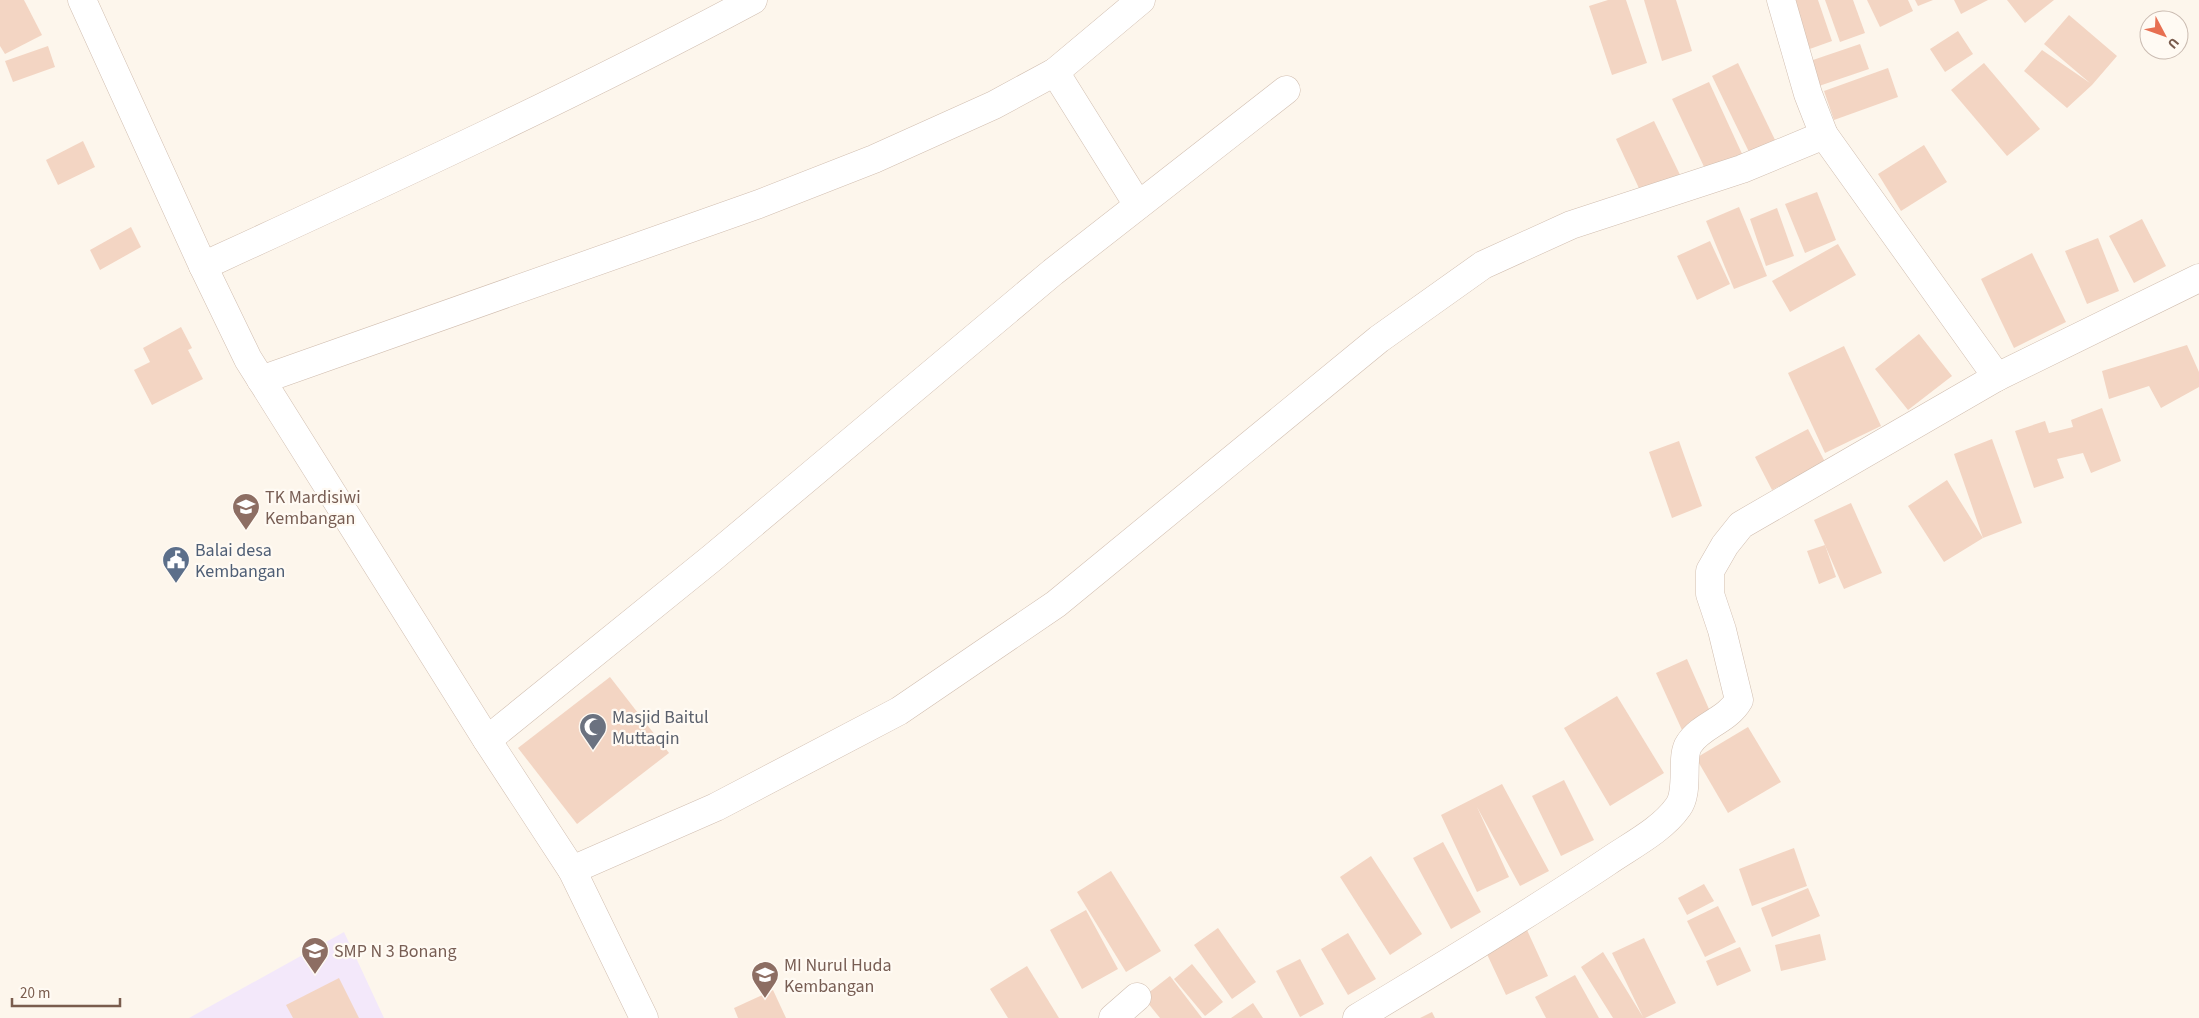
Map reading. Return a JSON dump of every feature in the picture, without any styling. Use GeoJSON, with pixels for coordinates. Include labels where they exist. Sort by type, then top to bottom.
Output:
{"type":"FeatureCollection","features":[{"type":"Feature","properties":{"kind":"street"},"geometry":{"type":"LineString","coordinates":[[82,0],[203,266],[248,359],[487,740],[572,870],[644,1018]]}},
{"type":"Feature","properties":{"kind":"street"},"geometry":{"type":"LineString","coordinates":[[203,266],[409,172],[602,78],[753,0]]}},
{"type":"Feature","properties":{"kind":"street"},"geometry":{"type":"LineString","coordinates":[[261,380],[759,204],[874,159],[994,105],[1055,72],[1141,0]]}},
{"type":"Feature","properties":{"kind":"street"},"geometry":{"type":"LineString","coordinates":[[1781,0],[1808,94],[1824,135],[1997,377]]}},
{"type":"Feature","properties":{"kind":"street"},"geometry":{"type":"LineString","coordinates":[[1055,72],[1138,205]]}},
{"type":"Feature","properties":{"kind":"street"},"geometry":{"type":"LineString","coordinates":[[487,740],[712,558],[1053,272],[1286,90]]}},
{"type":"Feature","properties":{"kind":"street"},"geometry":{"type":"LineString","coordinates":[[572,870],[716,807],[899,711],[1056,604],[1379,339],[1483,265],[1571,225],[1742,169],[1824,135]]}},
{"type":"Feature","properties":{"kind":"street"},"geometry":{"type":"LineString","coordinates":[[1357,1018],[1555,897],[1659,826],[1679,806],[1684,788],[1687,746],[1696,735],[1733,710],[1739,700],[1722,630],[1710,594],[1710,571],[1725,545],[1741,525],[1997,377],[2199,278]]}},
{"type":"Feature","properties":{"kind":"street"},"geometry":{"type":"LineString","coordinates":[[1113,1018],[1137,997]]}},
{"type":"Feature","properties":{"kind":"shaded area","name":"SMP N 3 Bonang"},"geometry":{"type":"Polygon","coordinates":[[[344,932],[384,1018],[189,1018],[344,932]]]}},
{"type":"Feature","properties":{"kind":"building"},"geometry":{"type":"Polygon","coordinates":[[[0,0],[24,0],[42,35],[5,54],[0,46],[0,0]]]}},
{"type":"Feature","properties":{"kind":"building"},"geometry":{"type":"Polygon","coordinates":[[[1608,0],[1626,0],[1647,63],[1612,75],[1589,6],[1608,0]]]}},
{"type":"Feature","properties":{"kind":"building"},"geometry":{"type":"Polygon","coordinates":[[[1644,0],[1676,0],[1692,51],[1662,61],[1644,0]]]}},
{"type":"Feature","properties":{"kind":"building"},"geometry":{"type":"Polygon","coordinates":[[[1790,0],[1818,0],[1832,41],[1807,50],[1790,0]]]}},
{"type":"Feature","properties":{"kind":"building"},"geometry":{"type":"Polygon","coordinates":[[[1825,0],[1853,0],[1865,33],[1840,42],[1825,0]]]}},
{"type":"Feature","properties":{"kind":"building"},"geometry":{"type":"Polygon","coordinates":[[[1867,0],[1908,0],[1913,11],[1880,27],[1867,0]]]}},
{"type":"Feature","properties":{"kind":"building"},"geometry":{"type":"Polygon","coordinates":[[[1915,0],[1933,0],[1918,6],[1915,0]]]}},
{"type":"Feature","properties":{"kind":"building"},"geometry":{"type":"Polygon","coordinates":[[[1954,0],[1988,0],[1961,14],[1954,0]]]}},
{"type":"Feature","properties":{"kind":"building"},"geometry":{"type":"Polygon","coordinates":[[[2007,0],[2054,0],[2025,23],[2007,0]]]}},
{"type":"Feature","properties":{"kind":"building"},"geometry":{"type":"Polygon","coordinates":[[[2069,15],[2117,56],[2092,85],[2067,108],[2024,71],[2042,50],[2090,83],[2044,44],[2069,15]]]}},
{"type":"Feature","properties":{"kind":"building"},"geometry":{"type":"Polygon","coordinates":[[[1958,31],[1973,54],[1945,72],[1930,49],[1958,31]]]}},
{"type":"Feature","properties":{"kind":"building"},"geometry":{"type":"Polygon","coordinates":[[[1860,44],[1869,69],[1819,86],[1810,61],[1860,44]]]}},
{"type":"Feature","properties":{"kind":"building"},"geometry":{"type":"Polygon","coordinates":[[[48,46],[55,67],[13,82],[5,61],[48,46]]]}},
{"type":"Feature","properties":{"kind":"building"},"geometry":{"type":"Polygon","coordinates":[[[1738,63],[1776,142],[1750,154],[1712,76],[1738,63]]]}},
{"type":"Feature","properties":{"kind":"building"},"geometry":{"type":"Polygon","coordinates":[[[1984,63],[2040,129],[2007,156],[1951,90],[1984,63]]]}},
{"type":"Feature","properties":{"kind":"building"},"geometry":{"type":"Polygon","coordinates":[[[1888,68],[1898,97],[1834,120],[1824,91],[1888,68]]]}},
{"type":"Feature","properties":{"kind":"building"},"geometry":{"type":"Polygon","coordinates":[[[1709,82],[1743,156],[1707,173],[1672,99],[1709,82]]]}},
{"type":"Feature","properties":{"kind":"building"},"geometry":{"type":"Polygon","coordinates":[[[1654,121],[1683,181],[1644,199],[1616,139],[1654,121]]]}},
{"type":"Feature","properties":{"kind":"building"},"geometry":{"type":"Polygon","coordinates":[[[83,141],[95,167],[58,185],[46,160],[83,141]]]}},
{"type":"Feature","properties":{"kind":"building"},"geometry":{"type":"Polygon","coordinates":[[[1924,145],[1947,182],[1901,211],[1878,174],[1924,145]]]}},
{"type":"Feature","properties":{"kind":"building"},"geometry":{"type":"Polygon","coordinates":[[[1817,192],[1836,240],[1805,253],[1785,204],[1817,192]]]}},
{"type":"Feature","properties":{"kind":"building"},"geometry":{"type":"Polygon","coordinates":[[[1739,207],[1767,276],[1734,289],[1706,221],[1739,207]]]}},
{"type":"Feature","properties":{"kind":"building"},"geometry":{"type":"Polygon","coordinates":[[[1777,208],[1794,256],[1766,266],[1750,219],[1777,208]]]}},
{"type":"Feature","properties":{"kind":"building"},"geometry":{"type":"Polygon","coordinates":[[[2142,219],[2166,266],[2134,283],[2109,236],[2142,219]]]}},
{"type":"Feature","properties":{"kind":"building"},"geometry":{"type":"Polygon","coordinates":[[[131,227],[141,247],[100,270],[90,250],[131,227]]]}},
{"type":"Feature","properties":{"kind":"building"},"geometry":{"type":"Polygon","coordinates":[[[2098,238],[2119,291],[2087,304],[2065,251],[2098,238]]]}},
{"type":"Feature","properties":{"kind":"building"},"geometry":{"type":"Polygon","coordinates":[[[1710,241],[1730,284],[1697,300],[1677,256],[1710,241]]]}},
{"type":"Feature","properties":{"kind":"building"},"geometry":{"type":"Polygon","coordinates":[[[1838,244],[1856,275],[1790,312],[1772,281],[1838,244]]]}},
{"type":"Feature","properties":{"kind":"building"},"geometry":{"type":"Polygon","coordinates":[[[2032,253],[2066,322],[2014,348],[1981,279],[2032,253]]]}},
{"type":"Feature","properties":{"kind":"building"},"geometry":{"type":"Polygon","coordinates":[[[181,327],[192,348],[188,350],[203,379],[152,405],[134,370],[150,362],[143,348],[181,327]]]}},
{"type":"Feature","properties":{"kind":"building"},"geometry":{"type":"Polygon","coordinates":[[[1919,334],[1952,376],[1908,410],[1875,369],[1919,334]]]}},
{"type":"Feature","properties":{"kind":"building"},"geometry":{"type":"Polygon","coordinates":[[[2187,345],[2199,372],[2199,387],[2161,408],[2149,386],[2109,399],[2102,371],[2187,345]]]}},
{"type":"Feature","properties":{"kind":"building"},"geometry":{"type":"Polygon","coordinates":[[[1844,346],[1881,426],[1825,453],[1788,373],[1844,346]]]}},
{"type":"Feature","properties":{"kind":"building"},"geometry":{"type":"Polygon","coordinates":[[[2102,408],[2121,461],[2091,473],[2083,453],[2057,459],[2064,478],[2034,488],[2015,431],[2045,421],[2049,433],[2073,427],[2071,420],[2102,408]]]}},
{"type":"Feature","properties":{"kind":"building"},"geometry":{"type":"Polygon","coordinates":[[[1808,429],[1825,462],[1772,490],[1755,457],[1808,429]]]}},
{"type":"Feature","properties":{"kind":"building"},"geometry":{"type":"Polygon","coordinates":[[[1992,439],[2022,523],[1983,538],[1954,454],[1992,439]]]}},
{"type":"Feature","properties":{"kind":"building"},"geometry":{"type":"Polygon","coordinates":[[[1679,441],[1702,506],[1672,518],[1649,452],[1679,441]]]}},
{"type":"Feature","properties":{"kind":"building"},"geometry":{"type":"Polygon","coordinates":[[[1947,480],[1983,538],[1944,562],[1908,506],[1947,480]]]}},
{"type":"Feature","properties":{"kind":"building"},"geometry":{"type":"Polygon","coordinates":[[[1851,503],[1882,573],[1844,589],[1814,520],[1851,503]]]}},
{"type":"Feature","properties":{"kind":"building"},"geometry":{"type":"Polygon","coordinates":[[[1825,545],[1836,577],[1819,584],[1807,551],[1825,545]]]}},
{"type":"Feature","properties":{"kind":"building"},"geometry":{"type":"Polygon","coordinates":[[[1687,659],[1712,716],[1682,730],[1656,673],[1687,659]]]}},
{"type":"Feature","properties":{"kind":"building","name":"Masjid Baitul Muttaqin"},"geometry":{"type":"Polygon","coordinates":[[[610,677],[669,753],[577,824],[518,748],[610,677]]]}},
{"type":"Feature","properties":{"kind":"building"},"geometry":{"type":"Polygon","coordinates":[[[1617,696],[1664,773],[1610,806],[1564,728],[1617,696]]]}},
{"type":"Feature","properties":{"kind":"building"},"geometry":{"type":"Polygon","coordinates":[[[1748,727],[1781,782],[1728,813],[1696,758],[1748,727]]]}},
{"type":"Feature","properties":{"kind":"building"},"geometry":{"type":"Polygon","coordinates":[[[1564,780],[1594,840],[1561,856],[1532,796],[1564,780]]]}},
{"type":"Feature","properties":{"kind":"building"},"geometry":{"type":"Polygon","coordinates":[[[1502,784],[1549,871],[1520,886],[1477,807],[1509,877],[1477,892],[1441,815],[1502,784]]]}},
{"type":"Feature","properties":{"kind":"building"},"geometry":{"type":"Polygon","coordinates":[[[1443,842],[1481,912],[1451,929],[1413,858],[1443,842]]]}},
{"type":"Feature","properties":{"kind":"building"},"geometry":{"type":"Polygon","coordinates":[[[1794,848],[1807,886],[1752,906],[1739,869],[1794,848]]]}},
{"type":"Feature","properties":{"kind":"building"},"geometry":{"type":"Polygon","coordinates":[[[1371,856],[1422,934],[1390,955],[1340,877],[1371,856]]]}},
{"type":"Feature","properties":{"kind":"building"},"geometry":{"type":"Polygon","coordinates":[[[1111,871],[1161,951],[1126,972],[1077,892],[1111,871]]]}},
{"type":"Feature","properties":{"kind":"building"},"geometry":{"type":"Polygon","coordinates":[[[1704,884],[1714,901],[1687,915],[1678,898],[1704,884]]]}},
{"type":"Feature","properties":{"kind":"building"},"geometry":{"type":"Polygon","coordinates":[[[1808,888],[1820,916],[1772,937],[1761,908],[1808,888]]]}},
{"type":"Feature","properties":{"kind":"building"},"geometry":{"type":"Polygon","coordinates":[[[1718,906],[1736,942],[1705,957],[1687,921],[1718,906]]]}},
{"type":"Feature","properties":{"kind":"building"},"geometry":{"type":"Polygon","coordinates":[[[1086,910],[1118,969],[1082,989],[1050,930],[1086,910]]]}},
{"type":"Feature","properties":{"kind":"building"},"geometry":{"type":"Polygon","coordinates":[[[1218,928],[1256,982],[1232,999],[1194,945],[1218,928]]]}},
{"type":"Feature","properties":{"kind":"building"},"geometry":{"type":"Polygon","coordinates":[[[1527,930],[1548,976],[1506,995],[1485,950],[1527,930]]]}},
{"type":"Feature","properties":{"kind":"building"},"geometry":{"type":"Polygon","coordinates":[[[1348,933],[1376,979],[1348,995],[1321,949],[1348,933]]]}},
{"type":"Feature","properties":{"kind":"building"},"geometry":{"type":"Polygon","coordinates":[[[1820,934],[1826,960],[1781,971],[1775,945],[1820,934]]]}},
{"type":"Feature","properties":{"kind":"building"},"geometry":{"type":"Polygon","coordinates":[[[1644,938],[1676,1003],[1645,1018],[1613,1018],[1581,967],[1603,952],[1643,1017],[1612,953],[1644,938]]]}},
{"type":"Feature","properties":{"kind":"building"},"geometry":{"type":"Polygon","coordinates":[[[1740,947],[1751,971],[1717,986],[1706,961],[1740,947]]]}},
{"type":"Feature","properties":{"kind":"building"},"geometry":{"type":"Polygon","coordinates":[[[1300,959],[1324,1004],[1300,1017],[1276,971],[1300,959]]]}},
{"type":"Feature","properties":{"kind":"building"},"geometry":{"type":"Polygon","coordinates":[[[1192,964],[1223,1002],[1205,1016],[1174,979],[1192,964]]]}},
{"type":"Feature","properties":{"kind":"building"},"geometry":{"type":"Polygon","coordinates":[[[1027,966],[1059,1018],[1008,1018],[990,989],[1027,966]]]}},
{"type":"Feature","properties":{"kind":"building"},"geometry":{"type":"Polygon","coordinates":[[[1575,975],[1599,1018],[1546,1018],[1535,997],[1575,975]]]}},
{"type":"Feature","properties":{"kind":"building"},"geometry":{"type":"Polygon","coordinates":[[[1170,976],[1202,1018],[1160,1018],[1143,997],[1170,976]]]}},
{"type":"Feature","properties":{"kind":"building"},"geometry":{"type":"Polygon","coordinates":[[[339,978],[359,1018],[293,1018],[286,1005],[339,978]]]}},
{"type":"Feature","properties":{"kind":"building","name":"MI Nurul Huda Kembangan"},"geometry":{"type":"Polygon","coordinates":[[[773,990],[786,1018],[738,1018],[734,1008],[773,990]]]}},
{"type":"Feature","properties":{"kind":"building"},"geometry":{"type":"Polygon","coordinates":[[[1253,1003],[1263,1018],[1231,1018],[1253,1003]]]}},
{"type":"Feature","properties":{"kind":"building"},"geometry":{"type":"Polygon","coordinates":[[[1432,1012],[1435,1018],[1420,1018],[1432,1012]]]}},
{"type":"Feature","properties":{"kind":"place","name":"TK Mardisiwi Kembangan"},"geometry":{"type":"Point","coordinates":[246,531]}},
{"type":"Feature","properties":{"kind":"place","name":"Balai desa Kembangan"},"geometry":{"type":"Point","coordinates":[176,584]}},
{"type":"Feature","properties":{"kind":"place","name":"Masjid Baitul Muttaqin"},"geometry":{"type":"Point","coordinates":[593,751]}},
{"type":"Feature","properties":{"kind":"place","name":"SMP N 3 Bonang"},"geometry":{"type":"Point","coordinates":[315,975]}},
{"type":"Feature","properties":{"kind":"place","name":"MI Nurul Huda Kembangan"},"geometry":{"type":"Point","coordinates":[765,999]}}]}
